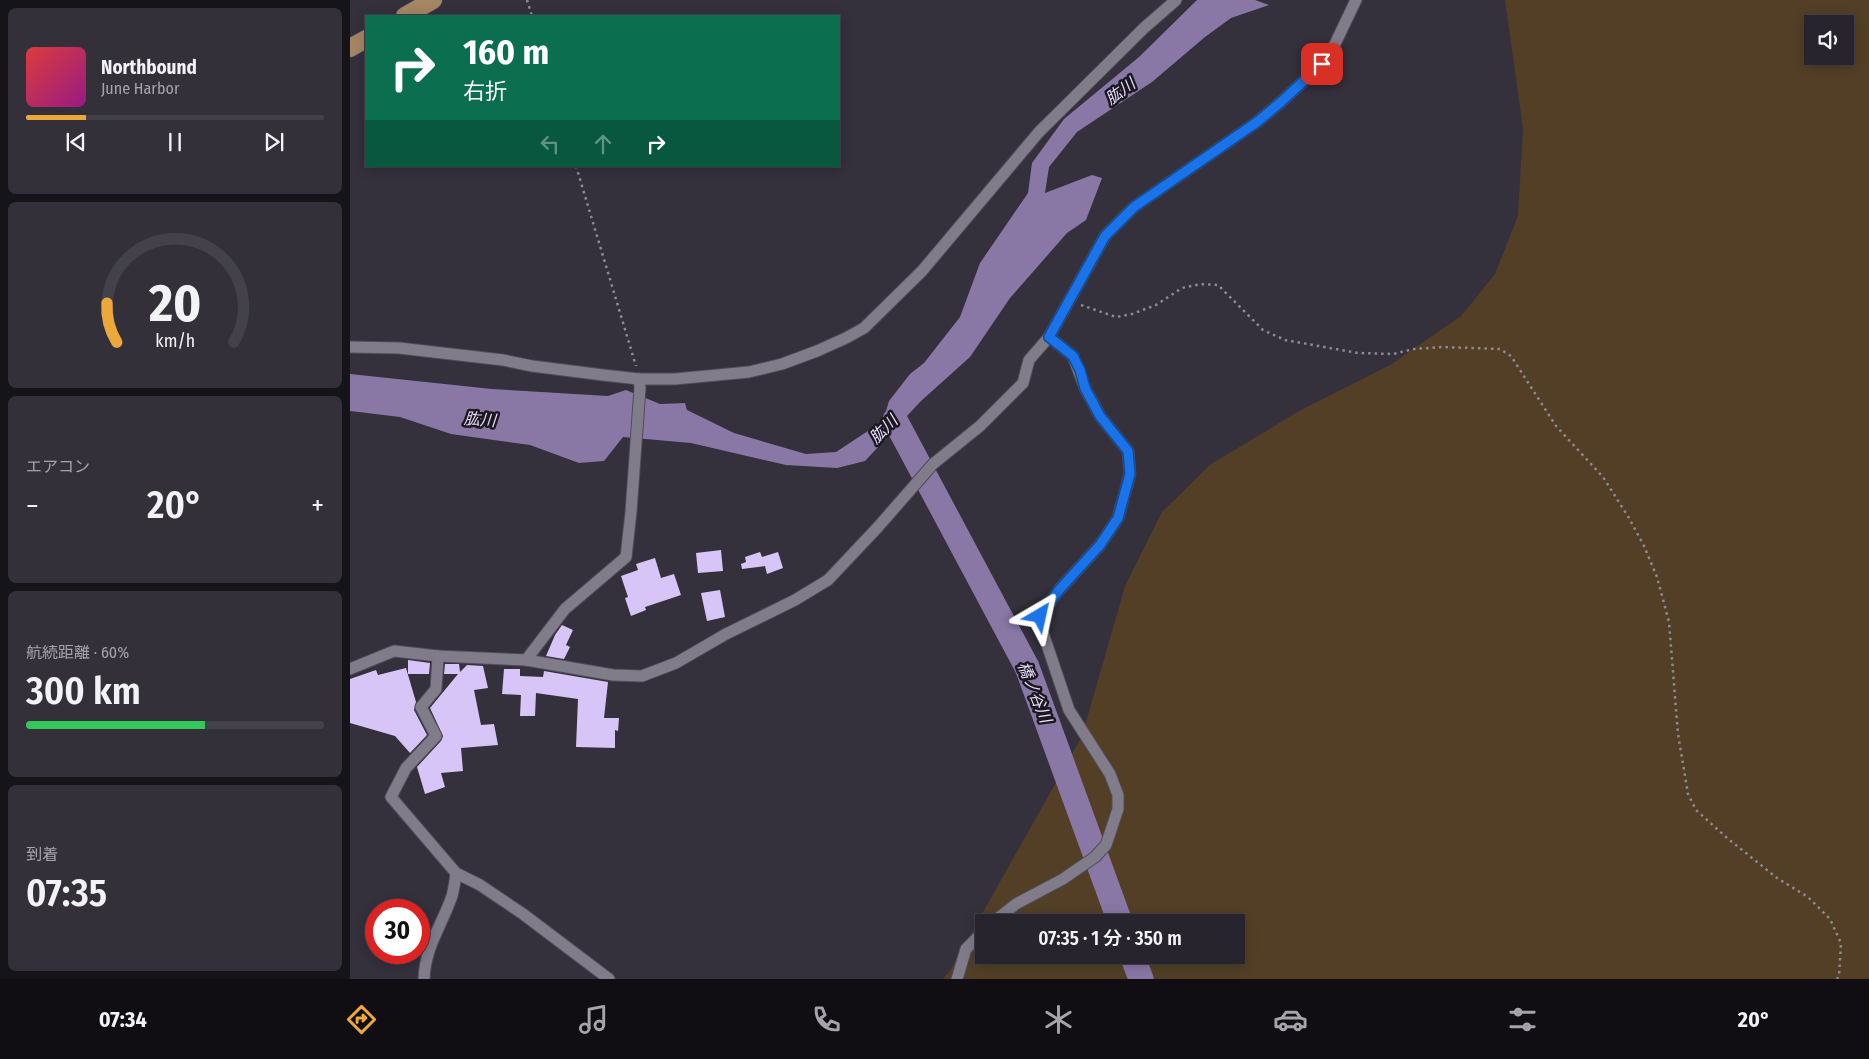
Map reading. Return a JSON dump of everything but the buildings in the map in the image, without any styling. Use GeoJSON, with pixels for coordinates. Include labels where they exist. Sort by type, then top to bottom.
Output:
{"type":"FeatureCollection","features":[{"type":"Feature","properties":{"kind":"main road"},"geometry":{"type":"LineString","coordinates":[[407,15],[432,0]]}},
{"type":"Feature","properties":{"kind":"main road"},"geometry":{"type":"LineString","coordinates":[[350,48],[365,39]]}},
{"type":"Feature","properties":{"kind":"street"},"geometry":{"type":"LineString","coordinates":[[350,347],[399,348],[503,360],[640,383],[749,372],[817,351],[864,328],[922,270],[1039,132],[1144,28],[1176,0]]}},
{"type":"Feature","properties":{"kind":"street"},"geometry":{"type":"LineString","coordinates":[[350,669],[394,651],[438,656],[526,660],[613,675],[642,676],[676,663],[726,634],[795,600],[828,580],[878,527],[932,464],[980,426],[1023,383],[1029,360],[1049,337],[1105,236],[1134,207],[1257,122],[1322,64],[1335,44],[1356,0]]}},
{"type":"Feature","properties":{"kind":"street"},"geometry":{"type":"LineString","coordinates":[[1003,914],[1016,904],[1062,879],[1096,857],[1106,845],[1118,809],[1118,795],[1110,774],[1069,710],[1041,627],[1040,616],[1059,590],[1100,545],[1118,518],[1130,474],[1128,451],[1100,416],[1085,388],[1080,370],[1073,356],[1049,337]]}},
{"type":"Feature","properties":{"kind":"street"},"geometry":{"type":"LineString","coordinates":[[526,660],[565,609],[626,557],[640,383]]}},
{"type":"Feature","properties":{"kind":"street"},"geometry":{"type":"LineString","coordinates":[[438,656],[436,688],[421,707],[436,736],[406,768],[392,797],[456,873],[480,885],[523,914],[609,979]]}},
{"type":"Feature","properties":{"kind":"street"},"geometry":{"type":"LineString","coordinates":[[424,979],[432,940],[452,896],[456,873]]}},
{"type":"Feature","properties":{"kind":"street"},"geometry":{"type":"LineString","coordinates":[[957,979],[966,950],[975,941]]}},
{"type":"Feature","properties":{"kind":"path"},"geometry":{"type":"LineString","coordinates":[[527,0],[532,15]]}},
{"type":"Feature","properties":{"kind":"path"},"geometry":{"type":"LineString","coordinates":[[576,167],[640,383]]}},
{"type":"Feature","properties":{"kind":"path"},"geometry":{"type":"LineString","coordinates":[[1068,301],[1116,317],[1132,314],[1156,304],[1182,288],[1201,284],[1218,284],[1263,330],[1285,340],[1358,354],[1393,354],[1414,349],[1444,347],[1500,349],[1511,356],[1556,426],[1602,477],[1629,518],[1657,577],[1669,622],[1678,734],[1688,794],[1696,810],[1777,878],[1808,897],[1830,919],[1841,943],[1839,976],[1836,979]]}},
{"type":"Feature","properties":{"kind":"shaded area"},"geometry":{"type":"Polygon","coordinates":[[[1505,0],[1869,0],[1869,979],[943,979],[951,969],[975,926],[975,964],[1245,964],[1245,914],[982,914],[1082,736],[1125,586],[1162,512],[1211,464],[1301,410],[1390,365],[1461,316],[1495,274],[1518,216],[1523,129],[1505,0]]]}},
{"type":"Feature","properties":{"kind":"water","name":"肱川"},"geometry":{"type":"Polygon","coordinates":[[[1197,0],[1255,0],[1269,5],[1231,18],[1205,37],[1152,82],[1077,132],[1049,167],[1045,193],[1092,175],[1102,178],[1086,220],[1067,233],[1010,298],[970,357],[921,401],[865,461],[837,468],[786,465],[691,443],[623,437],[604,461],[579,463],[530,445],[451,434],[400,417],[350,411],[350,374],[492,389],[608,396],[626,390],[660,404],[685,403],[687,410],[734,433],[806,454],[836,452],[883,421],[889,401],[910,374],[924,363],[960,317],[980,263],[1028,193],[1032,163],[1064,119],[1139,57],[1197,0]]]}},
{"type":"Feature","properties":{"kind":"waterway","name":"橋ノ谷川"},"geometry":{"type":"LineString","coordinates":[[895,420],[1027,667],[1117,914]]}},
{"type":"Feature","properties":{"kind":"waterway","name":"橋ノ谷川"},"geometry":{"type":"LineString","coordinates":[[1135,964],[1141,979]]}},
{"type":"Feature","properties":{"kind":"route"},"geometry":{"type":"LineString","coordinates":[[1040,616],[1059,590],[1100,545],[1118,518],[1130,474],[1128,451],[1100,416],[1085,388],[1080,370],[1073,356],[1049,337],[1105,236],[1134,207],[1257,122],[1322,64]]}}]}
